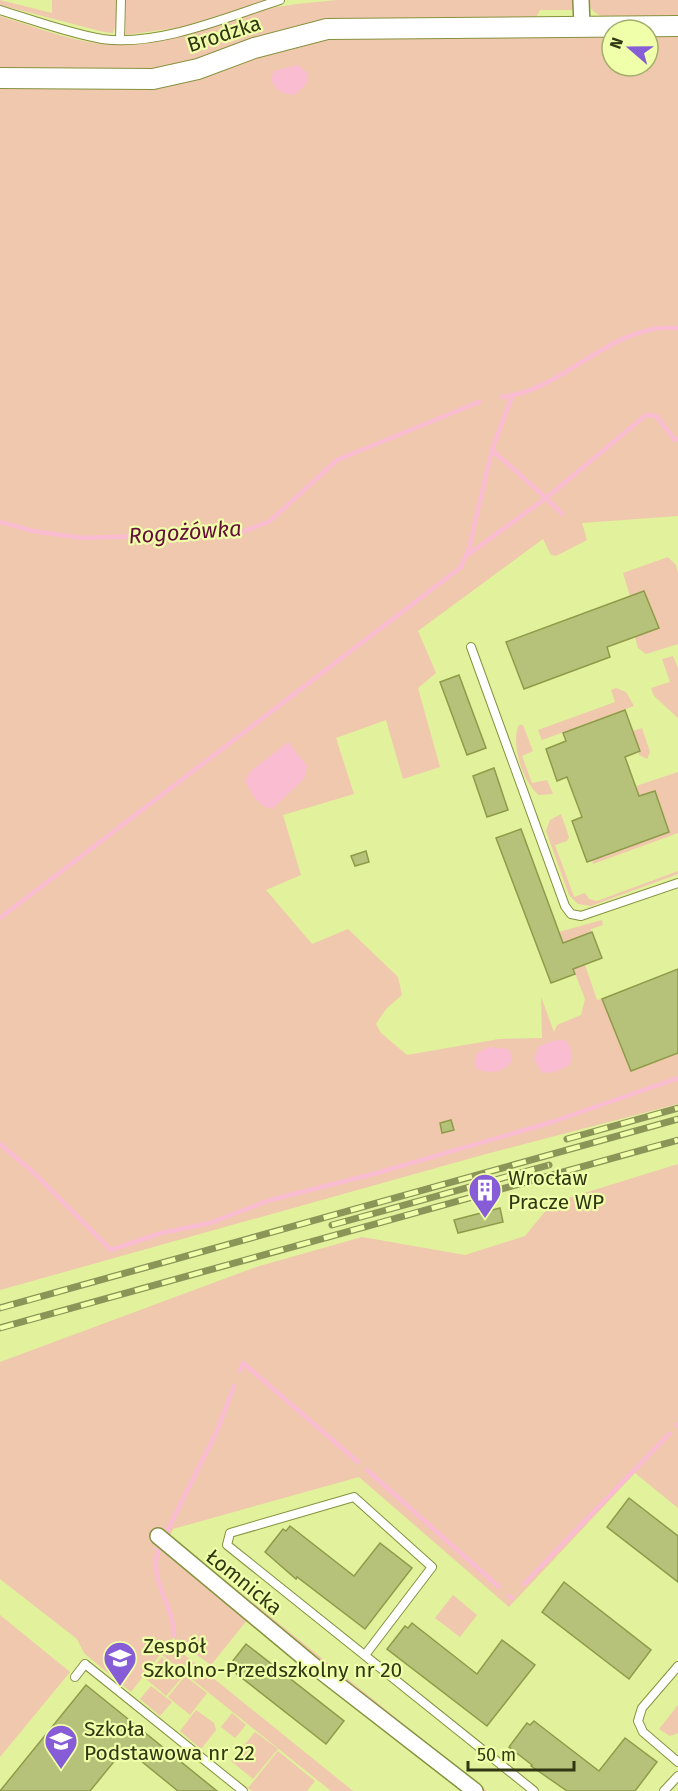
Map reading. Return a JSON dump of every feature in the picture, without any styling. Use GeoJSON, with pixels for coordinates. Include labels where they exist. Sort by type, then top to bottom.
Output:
{"type":"FeatureCollection","features":[{"type":"Feature","properties":{"kind":"street"},"geometry":{"type":"LineString","coordinates":[[581,0],[582,27]]}},
{"type":"Feature","properties":{"kind":"street","name":"Brodzka"},"geometry":{"type":"LineString","coordinates":[[0,78],[153,79],[198,69],[265,45],[327,29],[678,26]]}},
{"type":"Feature","properties":{"kind":"street","name":"Łomnicka"},"geometry":{"type":"LineString","coordinates":[[158,1536],[305,1659],[475,1791]]}},
{"type":"Feature","properties":{"kind":"lane"},"geometry":{"type":"LineString","coordinates":[[120,40],[121,0]]}},
{"type":"Feature","properties":{"kind":"lane"},"geometry":{"type":"LineString","coordinates":[[0,10],[101,39],[120,40],[187,31],[280,0]]}},
{"type":"Feature","properties":{"kind":"lane"},"geometry":{"type":"LineString","coordinates":[[471,646],[565,906],[571,914],[581,916],[678,883]]}},
{"type":"Feature","properties":{"kind":"lane"},"geometry":{"type":"LineString","coordinates":[[364,1655],[432,1567],[354,1497],[230,1533],[227,1545],[364,1655],[534,1791]]}},
{"type":"Feature","properties":{"kind":"lane"},"geometry":{"type":"LineString","coordinates":[[75,1677],[85,1664],[243,1791]]}},
{"type":"Feature","properties":{"kind":"lane"},"geometry":{"type":"LineString","coordinates":[[678,1666],[642,1708],[638,1721],[643,1732],[678,1762]]}},
{"type":"Feature","properties":{"kind":"lane"},"geometry":{"type":"LineString","coordinates":[[664,1791],[678,1776]]}},
{"type":"Feature","properties":{"kind":"shaded area"},"geometry":{"type":"Polygon","coordinates":[[[0,0],[52,13],[52,0],[116,0],[117,22],[113,33],[104,32],[0,5],[0,0]]]}},
{"type":"Feature","properties":{"kind":"shaded area"},"geometry":{"type":"Polygon","coordinates":[[[126,0],[268,0],[183,27],[126,35],[126,0]]]}},
{"type":"Feature","properties":{"kind":"shaded area"},"geometry":{"type":"Polygon","coordinates":[[[338,0],[577,0],[574,10],[540,10],[536,18],[326,21],[291,28],[196,60],[153,70],[0,70],[0,16],[76,39],[120,45],[176,37],[270,8],[338,0]]]}},
{"type":"Feature","properties":{"kind":"shaded area"},"geometry":{"type":"Polygon","coordinates":[[[588,0],[678,0],[678,19],[607,18],[599,15],[588,0]]]}},
{"type":"Feature","properties":{"kind":"shaded area"},"geometry":{"type":"Polygon","coordinates":[[[660,34],[678,35],[678,516],[582,523],[587,540],[556,556],[551,555],[543,539],[418,631],[436,673],[418,688],[440,767],[403,779],[386,720],[336,738],[354,794],[283,815],[301,875],[266,890],[312,944],[348,929],[398,977],[402,995],[386,1009],[376,1024],[381,1033],[407,1055],[499,1039],[542,1038],[541,997],[554,1032],[557,1025],[581,1015],[585,999],[559,932],[602,920],[603,925],[591,929],[588,963],[585,965],[597,1000],[602,999],[631,1071],[678,1053],[678,1104],[486,1154],[0,1290],[0,84],[68,89],[155,87],[324,38],[600,36],[600,78],[660,78],[660,34]],[[304,779],[245,780],[272,808],[304,779]]]}},
{"type":"Feature","properties":{"kind":"shaded area"},"geometry":{"type":"Polygon","coordinates":[[[298,65],[307,73],[307,83],[295,95],[280,91],[271,79],[274,71],[298,65]]]}},
{"type":"Feature","properties":{"kind":"shaded area"},"geometry":{"type":"Polygon","coordinates":[[[668,557],[676,565],[678,573],[678,644],[646,654],[638,648],[635,637],[658,628],[630,596],[623,573],[668,557]]]}},
{"type":"Feature","properties":{"kind":"shaded area"},"geometry":{"type":"Polygon","coordinates":[[[673,656],[678,668],[678,718],[654,696],[651,688],[670,682],[662,659],[673,656]]]}},
{"type":"Feature","properties":{"kind":"shaded area"},"geometry":{"type":"Polygon","coordinates":[[[616,688],[626,692],[634,706],[542,740],[538,730],[615,702],[611,690],[616,688]]]}},
{"type":"Feature","properties":{"kind":"shaded area"},"geometry":{"type":"Polygon","coordinates":[[[519,725],[523,725],[533,751],[522,756],[532,783],[547,780],[553,794],[539,795],[523,772],[516,742],[519,725]]]}},
{"type":"Feature","properties":{"kind":"shaded area"},"geometry":{"type":"Polygon","coordinates":[[[642,728],[650,752],[647,759],[639,755],[633,731],[642,728]]]}},
{"type":"Feature","properties":{"kind":"shaded area"},"geometry":{"type":"Polygon","coordinates":[[[288,742],[307,766],[304,779],[272,809],[258,802],[245,780],[252,770],[288,742]]]}},
{"type":"Feature","properties":{"kind":"shaded area"},"geometry":{"type":"Polygon","coordinates":[[[678,772],[678,833],[593,864],[592,860],[669,832],[655,791],[639,796],[636,786],[678,772]]]}},
{"type":"Feature","properties":{"kind":"shaded area"},"geometry":{"type":"Polygon","coordinates":[[[561,814],[569,837],[567,841],[555,845],[574,897],[585,893],[589,899],[597,901],[678,871],[678,874],[591,906],[578,904],[569,895],[546,831],[550,820],[561,814]]]}},
{"type":"Feature","properties":{"kind":"shaded area"},"geometry":{"type":"Polygon","coordinates":[[[566,1040],[572,1052],[570,1065],[555,1072],[542,1073],[534,1059],[538,1047],[552,1041],[566,1040]]]}},
{"type":"Feature","properties":{"kind":"shaded area"},"geometry":{"type":"Polygon","coordinates":[[[489,1047],[508,1049],[512,1055],[508,1065],[494,1072],[477,1069],[474,1063],[477,1053],[489,1047]]]}},
{"type":"Feature","properties":{"kind":"shaded area"},"geometry":{"type":"Polygon","coordinates":[[[678,1164],[678,1508],[635,1473],[509,1607],[359,1477],[173,1529],[170,1536],[487,1791],[475,1791],[252,1614],[211,1665],[173,1638],[131,1692],[84,1653],[77,1639],[0,1579],[0,1362],[256,1267],[362,1237],[465,1255],[525,1236],[552,1203],[678,1164]]]}},
{"type":"Feature","properties":{"kind":"shaded area"},"geometry":{"type":"Polygon","coordinates":[[[453,1595],[477,1615],[460,1637],[435,1618],[453,1595]]]}},
{"type":"Feature","properties":{"kind":"shaded area"},"geometry":{"type":"Polygon","coordinates":[[[0,1615],[70,1672],[0,1757],[0,1615]]]}},
{"type":"Feature","properties":{"kind":"shaded area"},"geometry":{"type":"Polygon","coordinates":[[[171,1644],[353,1791],[331,1791],[162,1655],[171,1644]]]}},
{"type":"Feature","properties":{"kind":"shaded area"},"geometry":{"type":"Polygon","coordinates":[[[162,1657],[184,1675],[166,1696],[145,1678],[162,1657]]]}},
{"type":"Feature","properties":{"kind":"shaded area"},"geometry":{"type":"Polygon","coordinates":[[[185,1676],[207,1693],[190,1715],[168,1697],[185,1676]]]}},
{"type":"Feature","properties":{"kind":"shaded area"},"geometry":{"type":"Polygon","coordinates":[[[151,1686],[172,1702],[160,1716],[140,1699],[151,1686]]]}},
{"type":"Feature","properties":{"kind":"shaded area"},"geometry":{"type":"Polygon","coordinates":[[[678,1705],[678,1733],[670,1736],[659,1729],[678,1705]]]}},
{"type":"Feature","properties":{"kind":"shaded area"},"geometry":{"type":"Polygon","coordinates":[[[196,1710],[214,1723],[216,1730],[201,1749],[180,1731],[196,1710]]]}},
{"type":"Feature","properties":{"kind":"shaded area"},"geometry":{"type":"Polygon","coordinates":[[[232,1713],[246,1725],[235,1738],[221,1727],[232,1713]]]}},
{"type":"Feature","properties":{"kind":"shaded area"},"geometry":{"type":"Polygon","coordinates":[[[255,1732],[278,1749],[253,1779],[231,1761],[255,1732]]]}},
{"type":"Feature","properties":{"kind":"shaded area"},"geometry":{"type":"Polygon","coordinates":[[[278,1751],[315,1781],[307,1791],[252,1791],[248,1788],[278,1751]]]}},
{"type":"Feature","properties":{"kind":"building"},"geometry":{"type":"Polygon","coordinates":[[[644,591],[659,628],[607,647],[610,657],[524,689],[506,642],[644,591]]]}},
{"type":"Feature","properties":{"kind":"building"},"geometry":{"type":"Polygon","coordinates":[[[459,675],[486,748],[467,755],[440,682],[459,675]]]}},
{"type":"Feature","properties":{"kind":"building"},"geometry":{"type":"Polygon","coordinates":[[[625,710],[640,751],[625,757],[639,796],[655,791],[669,832],[587,862],[572,821],[582,817],[567,777],[557,781],[546,749],[566,741],[563,733],[625,710]]]}},
{"type":"Feature","properties":{"kind":"building"},"geometry":{"type":"Polygon","coordinates":[[[494,768],[508,810],[487,817],[473,776],[494,768]]]}},
{"type":"Feature","properties":{"kind":"building"},"geometry":{"type":"Polygon","coordinates":[[[521,829],[563,943],[592,932],[602,958],[573,969],[575,974],[551,983],[496,838],[521,829]]]}},
{"type":"Feature","properties":{"kind":"building"},"geometry":{"type":"Polygon","coordinates":[[[366,851],[369,862],[355,866],[351,856],[366,851]]]}},
{"type":"Feature","properties":{"kind":"building"},"geometry":{"type":"Polygon","coordinates":[[[678,969],[678,1053],[631,1071],[602,999],[678,969]]]}},
{"type":"Feature","properties":{"kind":"building"},"geometry":{"type":"Polygon","coordinates":[[[451,1120],[454,1130],[442,1133],[440,1123],[451,1120]]]}},
{"type":"Feature","properties":{"kind":"building","name":"Wrocław Pracze WP"},"geometry":{"type":"Polygon","coordinates":[[[500,1208],[503,1222],[458,1233],[454,1220],[500,1208]]]}},
{"type":"Feature","properties":{"kind":"building"},"geometry":{"type":"Polygon","coordinates":[[[629,1498],[678,1536],[678,1582],[607,1527],[629,1498]]]}},
{"type":"Feature","properties":{"kind":"building"},"geometry":{"type":"Polygon","coordinates":[[[290,1526],[354,1576],[380,1543],[412,1568],[365,1629],[297,1577],[296,1579],[265,1552],[283,1529],[286,1531],[290,1526]]]}},
{"type":"Feature","properties":{"kind":"building"},"geometry":{"type":"Polygon","coordinates":[[[564,1582],[651,1650],[629,1679],[542,1612],[564,1582]]]}},
{"type":"Feature","properties":{"kind":"building"},"geometry":{"type":"Polygon","coordinates":[[[412,1623],[477,1674],[502,1640],[535,1665],[487,1726],[387,1649],[405,1626],[408,1628],[412,1623]]]}},
{"type":"Feature","properties":{"kind":"building"},"geometry":{"type":"Polygon","coordinates":[[[246,1644],[344,1721],[326,1744],[228,1667],[246,1644]]]}},
{"type":"Feature","properties":{"kind":"building"},"geometry":{"type":"Polygon","coordinates":[[[86,1685],[217,1791],[178,1791],[125,1748],[90,1791],[0,1791],[86,1685]]]}},
{"type":"Feature","properties":{"kind":"building"},"geometry":{"type":"Polygon","coordinates":[[[534,1721],[599,1771],[625,1738],[657,1762],[635,1791],[567,1791],[531,1766],[509,1747],[527,1723],[530,1725],[534,1721]]]}},
{"type":"Feature","properties":{"kind":"waterway","name":"Rogożówka"},"geometry":{"type":"LineString","coordinates":[[502,397],[525,392],[547,382],[631,335],[654,329],[678,328]]}},
{"type":"Feature","properties":{"kind":"waterway"},"geometry":{"type":"LineString","coordinates":[[0,918],[461,567],[469,548],[492,450],[512,396]]}},
{"type":"Feature","properties":{"kind":"waterway","name":"Rogożówka"},"geometry":{"type":"LineString","coordinates":[[0,522],[33,531],[82,538],[240,533],[270,521],[337,460],[479,402]]}},
{"type":"Feature","properties":{"kind":"waterway"},"geometry":{"type":"LineString","coordinates":[[562,514],[546,498],[646,415],[656,416],[675,440],[678,439]]}},
{"type":"Feature","properties":{"kind":"waterway"},"geometry":{"type":"LineString","coordinates":[[466,556],[546,498],[492,450]]}},
{"type":"Feature","properties":{"kind":"waterway"},"geometry":{"type":"LineString","coordinates":[[0,1144],[33,1172],[111,1250],[161,1233],[210,1223],[270,1200],[377,1173],[552,1122],[678,1078]]}},
{"type":"Feature","properties":{"kind":"waterway"},"geometry":{"type":"LineString","coordinates":[[240,1371],[243,1363],[358,1462]]}},
{"type":"Feature","properties":{"kind":"waterway"},"geometry":{"type":"LineString","coordinates":[[166,1533],[217,1431],[234,1386]]}},
{"type":"Feature","properties":{"kind":"waterway"},"geometry":{"type":"LineString","coordinates":[[524,1584],[669,1434]]}},
{"type":"Feature","properties":{"kind":"waterway"},"geometry":{"type":"LineString","coordinates":[[367,1470],[499,1587]]}},
{"type":"Feature","properties":{"kind":"waterway"},"geometry":{"type":"LineString","coordinates":[[159,1548],[156,1570],[170,1613],[174,1635]]}},
{"type":"Feature","properties":{"kind":"railway"},"geometry":{"type":"LineString","coordinates":[[567,1139],[678,1108]]}},
{"type":"Feature","properties":{"kind":"railway"},"geometry":{"type":"LineString","coordinates":[[0,1308],[678,1119]]}},
{"type":"Feature","properties":{"kind":"railway"},"geometry":{"type":"LineString","coordinates":[[0,1328],[678,1140]]}},
{"type":"Feature","properties":{"kind":"railway"},"geometry":{"type":"LineString","coordinates":[[332,1225],[549,1165]]}},
{"type":"Feature","properties":{"kind":"place","name":"Wrocław Pracze WP"},"geometry":{"type":"Point","coordinates":[485,1219]}},
{"type":"Feature","properties":{"kind":"place","name":"Zespół Szkolno-Przedszkolny nr 20"},"geometry":{"type":"Point","coordinates":[120,1687]}},
{"type":"Feature","properties":{"kind":"place","name":"Szkoła Podstawowa nr 22"},"geometry":{"type":"Point","coordinates":[61,1770]}}]}
